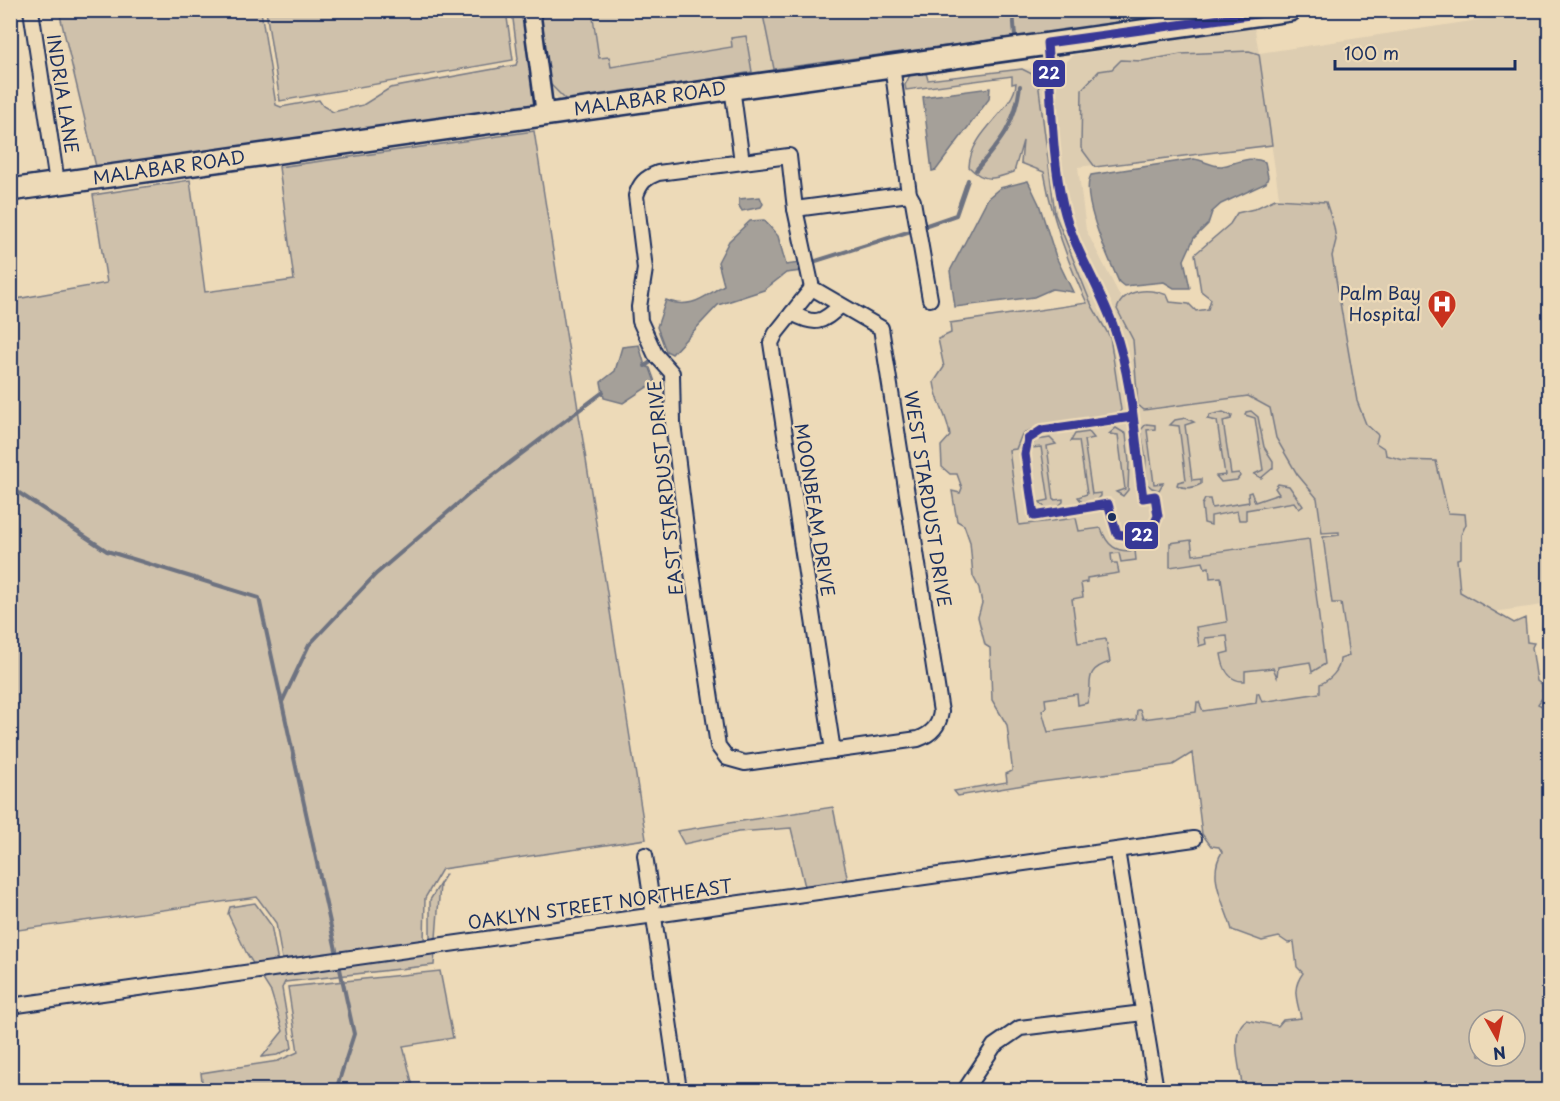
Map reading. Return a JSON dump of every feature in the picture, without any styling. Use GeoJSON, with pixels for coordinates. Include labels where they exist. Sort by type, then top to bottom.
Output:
{"type":"FeatureCollection","features":[{"type":"Feature","properties":{"kind":"main road","name":"MALABAR ROAD"},"geometry":{"type":"LineString","coordinates":[[10,190],[1290,10]]}},
{"type":"Feature","properties":{"kind":"street","name":"INDRIA LANE"},"geometry":{"type":"LineString","coordinates":[[31,10],[57,183]]}},
{"type":"Feature","properties":{"kind":"street"},"geometry":{"type":"LineString","coordinates":[[531,10],[545,114]]}},
{"type":"Feature","properties":{"kind":"street"},"geometry":{"type":"LineString","coordinates":[[892,65],[909,194],[914,201],[930,298]]}},
{"type":"Feature","properties":{"kind":"street"},"geometry":{"type":"LineString","coordinates":[[732,87],[742,162],[789,156],[795,209],[812,288]]}},
{"type":"Feature","properties":{"kind":"street","name":"EAST STARDUST DRIVE"},"geometry":{"type":"LineString","coordinates":[[742,162],[658,173],[639,184],[636,206],[645,269],[639,308],[640,321],[660,358],[672,373],[673,423],[718,746],[727,758],[745,763],[832,751]]}},
{"type":"Feature","properties":{"kind":"street"},"geometry":{"type":"LineString","coordinates":[[795,209],[909,194]]}},
{"type":"Feature","properties":{"kind":"street","name":"WEST STARDUST DRIVE"},"geometry":{"type":"LineString","coordinates":[[812,288],[881,328],[941,711],[936,727],[929,735],[918,739],[832,751]]}},
{"type":"Feature","properties":{"kind":"street","name":"MOONBEAM DRIVE"},"geometry":{"type":"LineString","coordinates":[[812,288],[771,343],[832,751]]}},
{"type":"Feature","properties":{"kind":"street"},"geometry":{"type":"LineString","coordinates":[[792,313],[813,322],[824,321],[840,306]]}},
{"type":"Feature","properties":{"kind":"street","name":"OAKLYN STREET NORTHEAST"},"geometry":{"type":"LineString","coordinates":[[10,1006],[1194,839]]}},
{"type":"Feature","properties":{"kind":"street"},"geometry":{"type":"LineString","coordinates":[[1117,850],[1156,1090]]}},
{"type":"Feature","properties":{"kind":"street"},"geometry":{"type":"LineString","coordinates":[[645,855],[679,1090]]}},
{"type":"Feature","properties":{"kind":"street"},"geometry":{"type":"LineString","coordinates":[[965,1090],[994,1046],[1020,1028],[1143,1013]]}},
{"type":"Feature","properties":{"kind":"shaded area"},"geometry":{"type":"Polygon","coordinates":[[[762,10],[1210,10],[1210,11],[774,69],[762,10]]]}},
{"type":"Feature","properties":{"kind":"shaded area"},"geometry":{"type":"Polygon","coordinates":[[[59,11],[261,11],[276,105],[281,107],[319,100],[323,106],[333,112],[363,105],[390,88],[516,65],[518,59],[512,11],[524,11],[538,108],[97,171],[59,11]]]}},
{"type":"Feature","properties":{"kind":"shaded area"},"geometry":{"type":"Polygon","coordinates":[[[266,11],[506,11],[513,60],[280,101],[266,11]]]}},
{"type":"Feature","properties":{"kind":"shaded area"},"geometry":{"type":"Polygon","coordinates":[[[538,11],[762,11],[774,69],[575,103],[557,99],[550,89],[538,11]]]}},
{"type":"Feature","properties":{"kind":"shaded area"},"geometry":{"type":"Polygon","coordinates":[[[540,11],[592,11],[599,58],[609,57],[611,67],[732,47],[731,38],[746,36],[752,72],[611,97],[566,100],[550,84],[540,11]]]}},
{"type":"Feature","properties":{"kind":"shaded area"},"geometry":{"type":"Polygon","coordinates":[[[1549,11],[1549,604],[1473,615],[1368,458],[1282,217],[1258,54],[1249,51],[1181,54],[1142,61],[1121,60],[1112,69],[1099,71],[1082,89],[1081,148],[1094,165],[1078,167],[1086,230],[1121,298],[1118,309],[1133,340],[1138,405],[1144,410],[1153,410],[1248,396],[1270,408],[1276,438],[1297,474],[1317,498],[1332,602],[1341,603],[1350,656],[1340,659],[1340,665],[1320,693],[1048,733],[1039,696],[1059,521],[1019,525],[1006,432],[1110,337],[1092,306],[1055,214],[1038,81],[1034,75],[1022,69],[1062,66],[1073,55],[1251,28],[1255,30],[1259,53],[1549,11]]]}},
{"type":"Feature","properties":{"kind":"shaded area"},"geometry":{"type":"Polygon","coordinates":[[[1249,51],[1259,54],[1272,145],[1095,167],[1081,148],[1082,89],[1099,71],[1112,69],[1121,60],[1142,61],[1181,54],[1249,51]]]}},
{"type":"Feature","properties":{"kind":"shaded area"},"geometry":{"type":"Polygon","coordinates":[[[1022,69],[1034,75],[1038,81],[1055,214],[1092,306],[1110,337],[1121,410],[1118,414],[1036,427],[1022,434],[1016,449],[1009,450],[1019,525],[1076,518],[1079,531],[1101,528],[1113,547],[1128,551],[1135,550],[1136,560],[1121,562],[1119,553],[1111,554],[1112,563],[1117,563],[1119,573],[1087,578],[1087,582],[1081,583],[1083,597],[1072,599],[1078,643],[1106,639],[1110,662],[1092,674],[1087,703],[1078,705],[1077,694],[1045,699],[1046,707],[1042,711],[1048,732],[1136,720],[1137,710],[1140,710],[1143,719],[1196,712],[1197,702],[1203,711],[1256,703],[1257,693],[1262,702],[1320,693],[1320,684],[1334,674],[1340,659],[1349,656],[1341,603],[1332,603],[1323,537],[1339,535],[1339,532],[1322,533],[1317,498],[1297,474],[1276,438],[1270,408],[1248,396],[1144,410],[1138,405],[1133,340],[1117,309],[1120,302],[1131,293],[1153,291],[1167,295],[1170,302],[1189,304],[1196,311],[1208,309],[1211,299],[1201,291],[1195,254],[1230,224],[1237,213],[1254,209],[1275,199],[1326,202],[1334,227],[1336,240],[1332,256],[1357,401],[1366,424],[1378,435],[1376,443],[1385,449],[1386,455],[1403,460],[1436,461],[1448,513],[1465,514],[1466,524],[1461,535],[1461,558],[1457,559],[1460,592],[1514,623],[1525,618],[1527,642],[1534,643],[1532,647],[1537,681],[1546,688],[1542,691],[1545,694],[1538,704],[1544,707],[1544,701],[1549,701],[1549,1090],[1243,1090],[1237,1053],[1241,1026],[1246,1020],[1278,1026],[1283,1020],[1301,1018],[1296,990],[1303,973],[1297,967],[1294,942],[1288,943],[1279,937],[1262,941],[1232,930],[1217,881],[1216,871],[1222,852],[1219,847],[1211,846],[1202,834],[1192,753],[1173,765],[1041,782],[958,796],[954,791],[1007,782],[1006,774],[1012,771],[1012,766],[1007,725],[992,700],[990,648],[985,645],[978,617],[982,603],[979,588],[973,576],[970,542],[964,525],[957,521],[952,491],[960,493],[962,488],[957,474],[950,474],[942,467],[941,446],[950,436],[934,382],[944,367],[938,339],[951,333],[950,323],[1087,303],[1061,239],[1044,172],[1021,163],[1023,141],[1014,172],[990,178],[980,176],[969,167],[971,154],[977,143],[1014,93],[1016,83],[1012,84],[1012,76],[906,90],[905,85],[910,75],[926,73],[928,80],[1022,69]]]}},
{"type":"Feature","properties":{"kind":"shaded area"},"geometry":{"type":"Polygon","coordinates":[[[990,88],[989,99],[936,170],[932,171],[923,97],[990,88]]]}},
{"type":"Feature","properties":{"kind":"shaded area"},"geometry":{"type":"Polygon","coordinates":[[[534,131],[646,839],[442,869],[425,898],[424,943],[282,959],[276,923],[257,897],[11,931],[11,300],[107,283],[93,195],[190,180],[205,292],[294,280],[279,167],[534,131]]]}},
{"type":"Feature","properties":{"kind":"shaded area"},"geometry":{"type":"Polygon","coordinates":[[[1194,159],[1219,166],[1249,159],[1259,160],[1265,162],[1268,177],[1266,183],[1221,204],[1212,212],[1208,224],[1194,238],[1184,260],[1190,288],[1174,288],[1164,282],[1124,286],[1119,282],[1109,260],[1092,213],[1088,185],[1091,175],[1194,159]]]}},
{"type":"Feature","properties":{"kind":"shaded area"},"geometry":{"type":"Polygon","coordinates":[[[1028,181],[1039,204],[1056,257],[1073,292],[1052,289],[1034,297],[955,307],[950,271],[988,198],[1000,188],[1028,181]]]}},
{"type":"Feature","properties":{"kind":"shaded area"},"geometry":{"type":"Polygon","coordinates":[[[760,197],[763,204],[761,207],[742,211],[739,206],[739,199],[760,197]]]}},
{"type":"Feature","properties":{"kind":"shaded area"},"geometry":{"type":"Polygon","coordinates":[[[764,220],[778,236],[786,265],[799,263],[801,271],[786,273],[764,290],[718,305],[672,354],[666,351],[657,327],[666,300],[683,304],[690,303],[724,285],[718,262],[729,241],[750,221],[764,220]]]}},
{"type":"Feature","properties":{"kind":"shaded area"},"geometry":{"type":"Polygon","coordinates":[[[639,345],[645,366],[650,368],[655,382],[623,403],[604,398],[601,382],[615,371],[622,347],[639,345]]]}},
{"type":"Feature","properties":{"kind":"shaded area"},"geometry":{"type":"Polygon","coordinates":[[[1251,411],[1258,417],[1264,447],[1273,461],[1273,468],[1261,478],[1254,474],[1263,470],[1255,418],[1245,415],[1246,412],[1251,411]]]}},
{"type":"Feature","properties":{"kind":"shaded area"},"geometry":{"type":"Polygon","coordinates":[[[1223,412],[1232,416],[1231,419],[1223,421],[1231,474],[1239,473],[1240,476],[1237,480],[1221,482],[1216,476],[1225,475],[1217,421],[1207,419],[1210,415],[1223,412]]]}},
{"type":"Feature","properties":{"kind":"shaded area"},"geometry":{"type":"Polygon","coordinates":[[[1186,418],[1194,422],[1185,425],[1192,480],[1201,479],[1201,484],[1183,488],[1177,485],[1178,482],[1186,480],[1179,426],[1170,425],[1175,420],[1186,418]]]}},
{"type":"Feature","properties":{"kind":"shaded area"},"geometry":{"type":"Polygon","coordinates":[[[1146,424],[1155,425],[1155,429],[1147,430],[1154,484],[1163,483],[1159,490],[1145,482],[1146,460],[1141,430],[1146,424]]]}},
{"type":"Feature","properties":{"kind":"shaded area"},"geometry":{"type":"Polygon","coordinates":[[[1116,428],[1126,434],[1129,462],[1128,490],[1123,496],[1116,492],[1125,489],[1118,435],[1109,434],[1116,428]]]}},
{"type":"Feature","properties":{"kind":"shaded area"},"geometry":{"type":"Polygon","coordinates":[[[1089,432],[1094,438],[1084,440],[1092,494],[1101,493],[1101,496],[1097,500],[1082,502],[1078,497],[1087,494],[1079,441],[1071,441],[1075,434],[1089,432]]]}},
{"type":"Feature","properties":{"kind":"shaded area"},"geometry":{"type":"Polygon","coordinates":[[[1050,438],[1056,444],[1047,446],[1054,500],[1063,499],[1063,502],[1057,507],[1045,508],[1040,502],[1049,500],[1041,447],[1032,448],[1032,445],[1037,440],[1050,438]]]}},
{"type":"Feature","properties":{"kind":"shaded area"},"geometry":{"type":"Polygon","coordinates":[[[1278,484],[1289,486],[1303,506],[1299,509],[1294,502],[1246,510],[1246,520],[1239,520],[1237,511],[1211,516],[1211,525],[1204,523],[1202,505],[1205,499],[1210,499],[1212,508],[1249,502],[1248,493],[1251,492],[1255,502],[1279,494],[1275,488],[1278,484]]]}},
{"type":"Feature","properties":{"kind":"shaded area"},"geometry":{"type":"Polygon","coordinates":[[[1309,539],[1325,664],[1312,672],[1310,662],[1278,667],[1277,677],[1273,668],[1245,671],[1245,681],[1230,677],[1221,654],[1229,652],[1227,636],[1205,638],[1206,644],[1199,646],[1196,627],[1227,622],[1221,577],[1210,578],[1209,567],[1205,568],[1203,562],[1170,567],[1170,543],[1191,540],[1193,555],[1309,539]]]}},
{"type":"Feature","properties":{"kind":"shaded area"},"geometry":{"type":"Polygon","coordinates":[[[833,807],[848,882],[806,891],[791,828],[738,832],[684,844],[677,831],[833,807]]]}},
{"type":"Feature","properties":{"kind":"shaded area"},"geometry":{"type":"Polygon","coordinates":[[[446,874],[440,884],[434,965],[285,982],[282,988],[292,1048],[277,1055],[262,1057],[283,1031],[271,992],[247,954],[228,914],[230,907],[255,903],[271,925],[278,963],[430,943],[430,900],[446,874]]]}},
{"type":"Feature","properties":{"kind":"shaded area"},"geometry":{"type":"Polygon","coordinates":[[[440,971],[453,1038],[403,1046],[414,1090],[203,1090],[201,1073],[278,1061],[298,1052],[288,987],[440,971]]]}},
{"type":"Feature","properties":{"kind":"waterway"},"geometry":{"type":"LineString","coordinates":[[1013,10],[1015,37]]}},
{"type":"Feature","properties":{"kind":"waterway"},"geometry":{"type":"LineString","coordinates":[[976,170],[1005,132],[1015,112],[1020,86]]}},
{"type":"Feature","properties":{"kind":"waterway"},"geometry":{"type":"LineString","coordinates":[[921,227],[956,215],[968,180]]}},
{"type":"Feature","properties":{"kind":"waterway"},"geometry":{"type":"LineString","coordinates":[[800,266],[914,230]]}},
{"type":"Feature","properties":{"kind":"waterway"},"geometry":{"type":"LineString","coordinates":[[645,366],[655,359]]}},
{"type":"Feature","properties":{"kind":"waterway"},"geometry":{"type":"LineString","coordinates":[[282,702],[309,645],[376,574],[475,489],[603,392]]}},
{"type":"Feature","properties":{"kind":"waterway"},"geometry":{"type":"LineString","coordinates":[[10,487],[107,551],[259,598],[336,950]]}},
{"type":"Feature","properties":{"kind":"waterway"},"geometry":{"type":"LineString","coordinates":[[336,1090],[354,1034],[340,969]]}},
{"type":"Feature","properties":{"kind":"transit line","name":"22"},"geometry":{"type":"LineString","coordinates":[[1132,417],[1042,430],[1028,439],[1025,454],[1034,516],[1108,504],[1117,534],[1136,537],[1150,533],[1158,516],[1155,496],[1143,498],[1133,412],[1114,328],[1073,237],[1063,206],[1054,145],[1047,43],[1286,10]]}},
{"type":"Feature","properties":{"kind":"place","name":"Palm Bay Hospital"},"geometry":{"type":"Point","coordinates":[1442,330]}}]}
